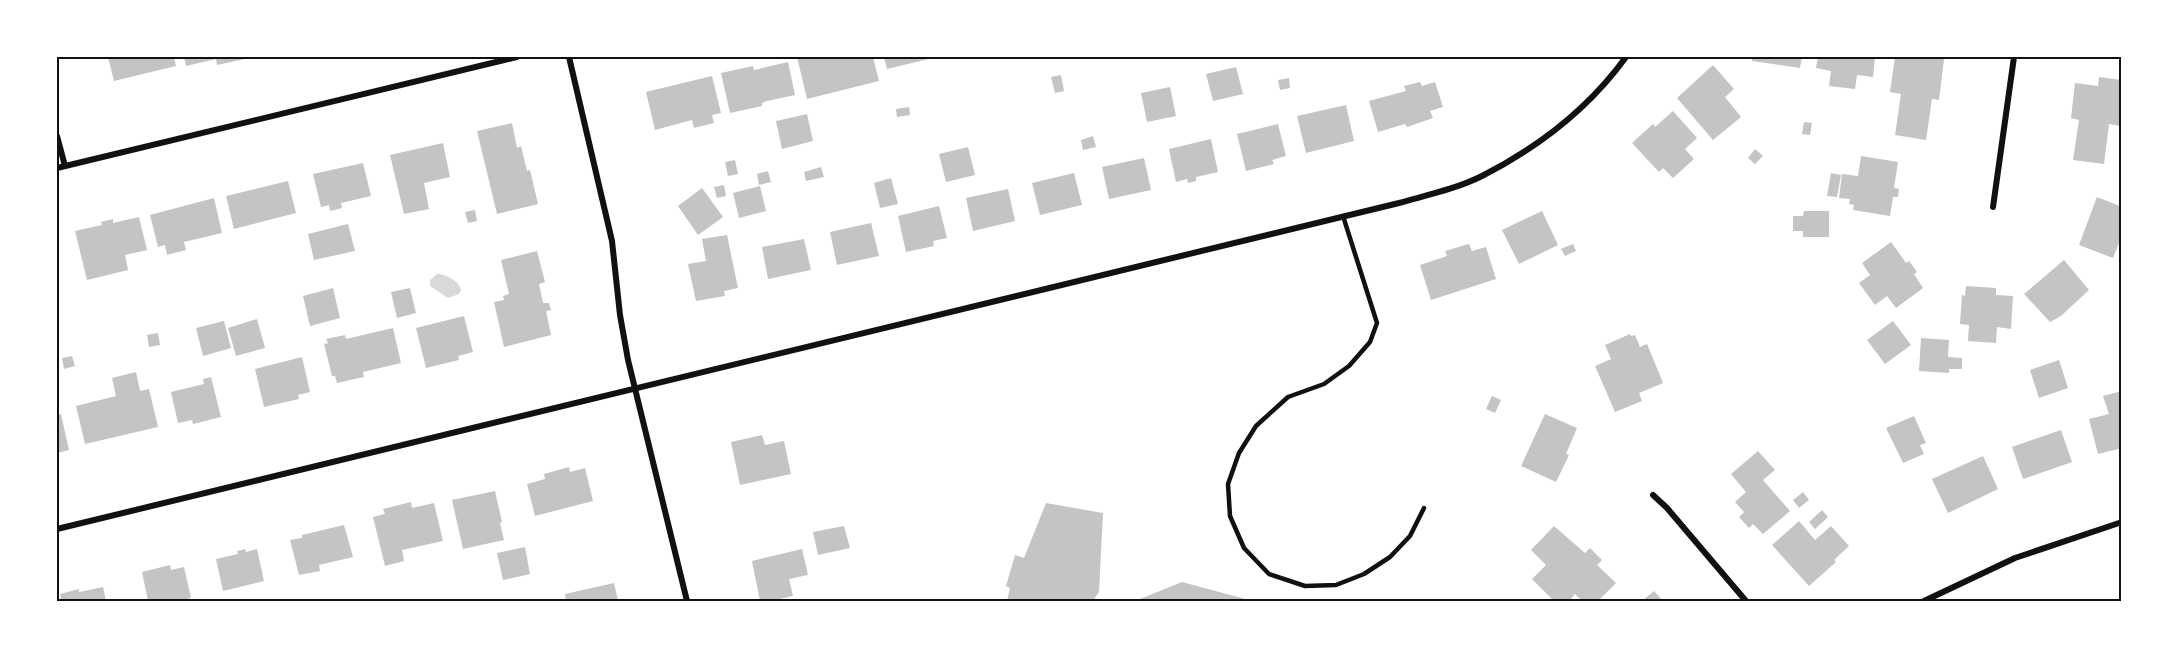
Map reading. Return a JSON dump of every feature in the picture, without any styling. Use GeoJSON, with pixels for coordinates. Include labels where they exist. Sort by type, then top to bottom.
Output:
{"type":"FeatureCollection","features":[{"type":"Feature","properties":{"kind":"street"},"geometry":{"type":"LineString","coordinates":[[57,168],[517,57]]}},
{"type":"Feature","properties":{"kind":"street"},"geometry":{"type":"LineString","coordinates":[[569,57],[612,241],[620,315],[628,360],[687,601]]}},
{"type":"Feature","properties":{"kind":"street"},"geometry":{"type":"LineString","coordinates":[[57,529],[1449,189],[1481,177],[1554,131],[1590,99],[1626,57]]}},
{"type":"Feature","properties":{"kind":"street"},"geometry":{"type":"LineString","coordinates":[[1993,207],[2014,57]]}},
{"type":"Feature","properties":{"kind":"street"},"geometry":{"type":"LineString","coordinates":[[57,136],[66,166]]}},
{"type":"Feature","properties":{"kind":"street"},"geometry":{"type":"LineString","coordinates":[[1653,495],[1667,508],[1695,544],[1746,601]]}},
{"type":"Feature","properties":{"kind":"street"},"geometry":{"type":"LineString","coordinates":[[1924,601],[2015,558],[2122,522]]}},
{"type":"Feature","properties":{"kind":"lane"},"geometry":{"type":"LineString","coordinates":[[1343,216],[1377,323],[1370,342],[1349,366],[1324,384],[1288,397],[1256,426],[1239,453],[1228,484],[1230,516],[1244,548],[1269,574],[1305,586],[1336,585],[1364,574],[1390,557],[1410,536],[1424,508]]}},
{"type":"Feature","properties":{"kind":"shaded area"},"geometry":{"type":"Polygon","coordinates":[[[437,274],[455,281],[461,290],[459,294],[448,298],[430,286],[430,280],[437,274]]]}},
{"type":"Feature","properties":{"kind":"building"},"geometry":{"type":"Polygon","coordinates":[[[108,57],[174,57],[176,66],[114,81],[108,57]]]}},
{"type":"Feature","properties":{"kind":"building"},"geometry":{"type":"Polygon","coordinates":[[[184,57],[249,58],[217,65],[216,59],[186,66],[184,57]]]}},
{"type":"Feature","properties":{"kind":"building"},"geometry":{"type":"Polygon","coordinates":[[[797,57],[873,57],[879,81],[807,99],[797,57]]]}},
{"type":"Feature","properties":{"kind":"building"},"geometry":{"type":"Polygon","coordinates":[[[884,57],[933,57],[933,58],[887,69],[884,57]]]}},
{"type":"Feature","properties":{"kind":"building"},"geometry":{"type":"Polygon","coordinates":[[[1752,57],[1802,57],[1800,68],[1752,61],[1752,57]]]}},
{"type":"Feature","properties":{"kind":"building"},"geometry":{"type":"Polygon","coordinates":[[[1818,57],[1875,57],[1873,77],[1857,75],[1855,89],[1829,86],[1831,71],[1816,68],[1818,57]]]}},
{"type":"Feature","properties":{"kind":"building"},"geometry":{"type":"Polygon","coordinates":[[[1895,57],[1944,59],[1939,100],[1932,99],[1926,140],[1895,135],[1901,94],[1890,92],[1895,57]]]}},
{"type":"Feature","properties":{"kind":"building"},"geometry":{"type":"Polygon","coordinates":[[[788,62],[795,95],[730,113],[721,73],[753,66],[754,70],[788,62]]]}},
{"type":"Feature","properties":{"kind":"building"},"geometry":{"type":"Polygon","coordinates":[[[1713,65],[1734,89],[1725,97],[1741,117],[1713,140],[1677,98],[1713,65]]]}},
{"type":"Feature","properties":{"kind":"building"},"geometry":{"type":"Polygon","coordinates":[[[1236,67],[1243,94],[1213,101],[1206,74],[1236,67]]]}},
{"type":"Feature","properties":{"kind":"building"},"geometry":{"type":"Polygon","coordinates":[[[1061,75],[1064,91],[1055,93],[1051,77],[1061,75]]]}},
{"type":"Feature","properties":{"kind":"building"},"geometry":{"type":"Polygon","coordinates":[[[712,76],[721,113],[712,115],[714,123],[694,128],[692,120],[655,130],[646,92],[712,76]]]}},
{"type":"Feature","properties":{"kind":"building"},"geometry":{"type":"Polygon","coordinates":[[[2099,77],[2122,80],[2120,126],[2109,124],[2104,164],[2073,160],[2079,120],[2071,118],[2075,83],[2098,86],[2099,77]]]}},
{"type":"Feature","properties":{"kind":"building"},"geometry":{"type":"Polygon","coordinates":[[[1289,78],[1290,88],[1280,90],[1278,80],[1289,78]]]}},
{"type":"Feature","properties":{"kind":"building"},"geometry":{"type":"Polygon","coordinates":[[[1420,82],[1422,86],[1435,82],[1443,107],[1430,111],[1433,118],[1407,127],[1405,124],[1378,132],[1369,101],[1406,91],[1404,86],[1420,82]]]}},
{"type":"Feature","properties":{"kind":"building"},"geometry":{"type":"Polygon","coordinates":[[[1170,87],[1176,116],[1147,122],[1141,93],[1170,87]]]}},
{"type":"Feature","properties":{"kind":"building"},"geometry":{"type":"Polygon","coordinates":[[[1346,105],[1354,141],[1306,153],[1297,116],[1346,105]]]}},
{"type":"Feature","properties":{"kind":"building"},"geometry":{"type":"Polygon","coordinates":[[[909,107],[910,115],[897,117],[896,109],[909,107]]]}},
{"type":"Feature","properties":{"kind":"building"},"geometry":{"type":"Polygon","coordinates":[[[1673,111],[1697,138],[1685,149],[1694,159],[1673,178],[1663,168],[1659,172],[1632,143],[1653,124],[1655,127],[1673,111]]]}},
{"type":"Feature","properties":{"kind":"building"},"geometry":{"type":"Polygon","coordinates":[[[807,114],[813,141],[782,149],[776,121],[807,114]]]}},
{"type":"Feature","properties":{"kind":"building"},"geometry":{"type":"Polygon","coordinates":[[[1804,122],[1812,123],[1810,135],[1802,134],[1804,122]]]}},
{"type":"Feature","properties":{"kind":"building"},"geometry":{"type":"Polygon","coordinates":[[[512,123],[517,148],[521,146],[527,171],[530,170],[538,204],[497,214],[477,131],[512,123]]]}},
{"type":"Feature","properties":{"kind":"building"},"geometry":{"type":"Polygon","coordinates":[[[1278,124],[1286,156],[1272,160],[1274,164],[1246,171],[1237,134],[1278,124]]]}},
{"type":"Feature","properties":{"kind":"building"},"geometry":{"type":"Polygon","coordinates":[[[1093,136],[1096,147],[1083,150],[1081,140],[1093,136]]]}},
{"type":"Feature","properties":{"kind":"building"},"geometry":{"type":"Polygon","coordinates":[[[1211,139],[1218,172],[1196,177],[1196,181],[1188,183],[1187,179],[1176,182],[1169,149],[1211,139]]]}},
{"type":"Feature","properties":{"kind":"building"},"geometry":{"type":"Polygon","coordinates":[[[443,143],[450,177],[424,183],[429,209],[404,214],[390,155],[443,143]]]}},
{"type":"Feature","properties":{"kind":"building"},"geometry":{"type":"Polygon","coordinates":[[[968,147],[975,175],[946,182],[939,154],[968,147]]]}},
{"type":"Feature","properties":{"kind":"building"},"geometry":{"type":"Polygon","coordinates":[[[1755,149],[1763,156],[1755,164],[1748,158],[1755,149]]]}},
{"type":"Feature","properties":{"kind":"building"},"geometry":{"type":"Polygon","coordinates":[[[1861,156],[1898,162],[1894,188],[1899,189],[1898,197],[1893,197],[1890,216],[1853,210],[1854,205],[1849,204],[1850,199],[1839,198],[1842,174],[1858,176],[1861,156]]]}},
{"type":"Feature","properties":{"kind":"building"},"geometry":{"type":"Polygon","coordinates":[[[1144,158],[1151,190],[1109,199],[1102,167],[1144,158]]]}},
{"type":"Feature","properties":{"kind":"building"},"geometry":{"type":"Polygon","coordinates":[[[735,160],[738,174],[728,176],[725,162],[735,160]]]}},
{"type":"Feature","properties":{"kind":"building"},"geometry":{"type":"Polygon","coordinates":[[[363,163],[371,196],[341,203],[342,208],[330,211],[329,205],[321,207],[313,174],[363,163]]]}},
{"type":"Feature","properties":{"kind":"building"},"geometry":{"type":"Polygon","coordinates":[[[821,167],[824,177],[806,181],[804,172],[821,167]]]}},
{"type":"Feature","properties":{"kind":"building"},"geometry":{"type":"Polygon","coordinates":[[[768,171],[771,182],[759,185],[757,174],[768,171]]]}},
{"type":"Feature","properties":{"kind":"building"},"geometry":{"type":"Polygon","coordinates":[[[1074,173],[1082,205],[1040,215],[1032,183],[1074,173]]]}},
{"type":"Feature","properties":{"kind":"building"},"geometry":{"type":"Polygon","coordinates":[[[1831,173],[1841,175],[1837,197],[1827,196],[1831,173]]]}},
{"type":"Feature","properties":{"kind":"building"},"geometry":{"type":"Polygon","coordinates":[[[891,178],[898,204],[880,208],[874,183],[891,178]]]}},
{"type":"Feature","properties":{"kind":"building"},"geometry":{"type":"Polygon","coordinates":[[[288,181],[296,213],[234,229],[226,196],[288,181]]]}},
{"type":"Feature","properties":{"kind":"building"},"geometry":{"type":"Polygon","coordinates":[[[724,185],[726,196],[717,198],[714,187],[724,185]]]}},
{"type":"Feature","properties":{"kind":"building"},"geometry":{"type":"Polygon","coordinates":[[[760,186],[766,211],[739,218],[733,193],[760,186]]]}},
{"type":"Feature","properties":{"kind":"building"},"geometry":{"type":"Polygon","coordinates":[[[702,188],[723,217],[698,235],[678,206],[702,188]]]}},
{"type":"Feature","properties":{"kind":"building"},"geometry":{"type":"Polygon","coordinates":[[[1008,189],[1015,221],[973,231],[966,198],[1008,189]]]}},
{"type":"Feature","properties":{"kind":"building"},"geometry":{"type":"Polygon","coordinates":[[[2097,197],[2122,207],[2122,235],[2113,258],[2079,245],[2097,197]]]}},
{"type":"Feature","properties":{"kind":"building"},"geometry":{"type":"Polygon","coordinates":[[[214,198],[222,233],[184,242],[186,250],[167,255],[165,245],[158,247],[150,215],[214,198]]]}},
{"type":"Feature","properties":{"kind":"building"},"geometry":{"type":"Polygon","coordinates":[[[939,206],[947,238],[933,241],[934,246],[906,252],[898,216],[939,206]]]}},
{"type":"Feature","properties":{"kind":"building"},"geometry":{"type":"Polygon","coordinates":[[[475,210],[477,221],[468,223],[465,212],[475,210]]]}},
{"type":"Feature","properties":{"kind":"building"},"geometry":{"type":"Polygon","coordinates":[[[1542,211],[1558,245],[1519,264],[1502,230],[1542,211]]]}},
{"type":"Feature","properties":{"kind":"building"},"geometry":{"type":"Polygon","coordinates":[[[1804,211],[1829,211],[1829,237],[1803,237],[1803,231],[1793,231],[1793,216],[1803,216],[1804,211]]]}},
{"type":"Feature","properties":{"kind":"building"},"geometry":{"type":"Polygon","coordinates":[[[139,217],[147,250],[125,255],[128,270],[87,280],[75,231],[102,225],[101,222],[113,219],[113,223],[139,217]]]}},
{"type":"Feature","properties":{"kind":"building"},"geometry":{"type":"Polygon","coordinates":[[[871,223],[879,256],[837,265],[830,232],[871,223]]]}},
{"type":"Feature","properties":{"kind":"building"},"geometry":{"type":"Polygon","coordinates":[[[348,224],[355,251],[314,260],[308,234],[348,224]]]}},
{"type":"Feature","properties":{"kind":"building"},"geometry":{"type":"Polygon","coordinates":[[[727,235],[738,288],[724,291],[725,296],[696,301],[688,264],[706,261],[702,239],[727,235]]]}},
{"type":"Feature","properties":{"kind":"building"},"geometry":{"type":"Polygon","coordinates":[[[804,239],[811,270],[768,279],[762,247],[804,239]]]}},
{"type":"Feature","properties":{"kind":"building"},"geometry":{"type":"Polygon","coordinates":[[[1891,242],[1906,263],[1909,261],[1917,272],[1914,274],[1923,288],[1896,308],[1887,296],[1875,305],[1859,283],[1870,275],[1862,263],[1891,242]]]}},
{"type":"Feature","properties":{"kind":"building"},"geometry":{"type":"Polygon","coordinates":[[[1469,244],[1472,251],[1486,247],[1496,279],[1431,300],[1420,265],[1447,256],[1445,251],[1469,244]]]}},
{"type":"Feature","properties":{"kind":"building"},"geometry":{"type":"Polygon","coordinates":[[[1573,244],[1576,251],[1565,256],[1561,249],[1573,244]]]}},
{"type":"Feature","properties":{"kind":"building"},"geometry":{"type":"Polygon","coordinates":[[[537,251],[545,282],[539,284],[543,303],[549,303],[551,310],[546,311],[551,335],[504,347],[494,302],[504,300],[503,296],[509,294],[501,260],[537,251]]]}},
{"type":"Feature","properties":{"kind":"building"},"geometry":{"type":"Polygon","coordinates":[[[2064,260],[2089,290],[2061,316],[2050,322],[2024,294],[2064,260]]]}},
{"type":"Feature","properties":{"kind":"building"},"geometry":{"type":"Polygon","coordinates":[[[1966,286],[1996,288],[1996,295],[2013,296],[2011,329],[1997,327],[1996,343],[1968,341],[1969,325],[1960,324],[1962,295],[1965,296],[1966,286]]]}},
{"type":"Feature","properties":{"kind":"building"},"geometry":{"type":"Polygon","coordinates":[[[333,288],[340,318],[310,326],[303,296],[333,288]]]}},
{"type":"Feature","properties":{"kind":"building"},"geometry":{"type":"Polygon","coordinates":[[[410,288],[416,313],[397,318],[391,292],[410,288]]]}},
{"type":"Feature","properties":{"kind":"building"},"geometry":{"type":"Polygon","coordinates":[[[464,316],[473,352],[458,356],[459,360],[426,368],[416,328],[464,316]]]}},
{"type":"Feature","properties":{"kind":"building"},"geometry":{"type":"Polygon","coordinates":[[[257,319],[265,348],[236,356],[228,328],[257,319]]]}},
{"type":"Feature","properties":{"kind":"building"},"geometry":{"type":"Polygon","coordinates":[[[224,321],[231,348],[203,356],[196,328],[224,321]]]}},
{"type":"Feature","properties":{"kind":"building"},"geometry":{"type":"Polygon","coordinates":[[[1893,321],[1911,345],[1885,364],[1867,340],[1893,321]]]}},
{"type":"Feature","properties":{"kind":"building"},"geometry":{"type":"Polygon","coordinates":[[[393,328],[401,363],[363,372],[364,377],[337,383],[335,376],[332,376],[324,344],[328,343],[326,339],[345,335],[346,339],[393,328]]]}},
{"type":"Feature","properties":{"kind":"building"},"geometry":{"type":"Polygon","coordinates":[[[158,333],[160,345],[149,347],[147,335],[158,333]]]}},
{"type":"Feature","properties":{"kind":"building"},"geometry":{"type":"Polygon","coordinates":[[[1630,334],[1635,335],[1640,347],[1647,344],[1663,383],[1639,393],[1642,401],[1615,412],[1595,366],[1611,359],[1605,345],[1630,334]]]}},
{"type":"Feature","properties":{"kind":"building"},"geometry":{"type":"Polygon","coordinates":[[[1921,338],[1949,340],[1948,357],[1962,358],[1962,369],[1949,369],[1949,373],[1919,371],[1921,338]]]}},
{"type":"Feature","properties":{"kind":"building"},"geometry":{"type":"Polygon","coordinates":[[[72,356],[75,366],[64,369],[62,358],[72,356]]]}},
{"type":"Feature","properties":{"kind":"building"},"geometry":{"type":"Polygon","coordinates":[[[302,357],[310,392],[298,395],[299,399],[264,407],[255,369],[302,357]]]}},
{"type":"Feature","properties":{"kind":"building"},"geometry":{"type":"Polygon","coordinates":[[[2059,360],[2068,388],[2039,398],[2030,370],[2059,360]]]}},
{"type":"Feature","properties":{"kind":"building"},"geometry":{"type":"Polygon","coordinates":[[[136,372],[140,391],[149,389],[158,427],[85,444],[76,406],[116,396],[112,378],[136,372]]]}},
{"type":"Feature","properties":{"kind":"building"},"geometry":{"type":"Polygon","coordinates":[[[211,377],[221,417],[193,424],[192,420],[178,423],[171,392],[204,384],[203,379],[211,377]]]}},
{"type":"Feature","properties":{"kind":"building"},"geometry":{"type":"Polygon","coordinates":[[[2122,391],[2122,448],[2098,454],[2089,419],[2109,414],[2103,396],[2122,391]]]}},
{"type":"Feature","properties":{"kind":"building"},"geometry":{"type":"Polygon","coordinates":[[[1492,396],[1501,400],[1495,413],[1486,409],[1492,396]]]}},
{"type":"Feature","properties":{"kind":"building"},"geometry":{"type":"Polygon","coordinates":[[[61,414],[69,450],[57,453],[57,415],[61,414]]]}},
{"type":"Feature","properties":{"kind":"building"},"geometry":{"type":"Polygon","coordinates":[[[1545,414],[1577,428],[1566,454],[1569,455],[1556,482],[1521,466],[1545,414]]]}},
{"type":"Feature","properties":{"kind":"building"},"geometry":{"type":"Polygon","coordinates":[[[1914,416],[1926,443],[1920,445],[1924,454],[1903,463],[1886,428],[1914,416]]]}},
{"type":"Feature","properties":{"kind":"building"},"geometry":{"type":"Polygon","coordinates":[[[2061,430],[2072,462],[2023,479],[2012,447],[2061,430]]]}},
{"type":"Feature","properties":{"kind":"building"},"geometry":{"type":"Polygon","coordinates":[[[762,435],[765,445],[784,441],[791,474],[740,485],[731,442],[762,435]]]}},
{"type":"Feature","properties":{"kind":"building"},"geometry":{"type":"Polygon","coordinates":[[[1758,451],[1775,470],[1763,480],[1790,511],[1763,534],[1753,524],[1749,528],[1739,517],[1744,512],[1735,502],[1746,492],[1731,474],[1758,451]]]}},
{"type":"Feature","properties":{"kind":"building"},"geometry":{"type":"Polygon","coordinates":[[[1983,456],[1998,489],[1948,513],[1932,479],[1983,456]]]}},
{"type":"Feature","properties":{"kind":"building"},"geometry":{"type":"Polygon","coordinates":[[[569,467],[570,472],[585,468],[593,501],[535,516],[527,484],[545,479],[544,474],[569,467]]]}},
{"type":"Feature","properties":{"kind":"building"},"geometry":{"type":"Polygon","coordinates":[[[495,491],[504,540],[463,549],[452,500],[495,491]]]}},
{"type":"Feature","properties":{"kind":"building"},"geometry":{"type":"Polygon","coordinates":[[[1803,492],[1809,500],[1799,508],[1793,500],[1803,492]]]}},
{"type":"Feature","properties":{"kind":"building"},"geometry":{"type":"Polygon","coordinates":[[[411,502],[412,508],[434,503],[443,541],[402,550],[404,561],[385,566],[373,517],[385,514],[383,509],[411,502]]]}},
{"type":"Feature","properties":{"kind":"building"},"geometry":{"type":"Polygon","coordinates":[[[1046,503],[1103,513],[1099,592],[1093,601],[1007,601],[1010,588],[1006,586],[1015,555],[1024,558],[1046,503]]]}},
{"type":"Feature","properties":{"kind":"building"},"geometry":{"type":"Polygon","coordinates":[[[1822,510],[1828,517],[1815,529],[1809,522],[1822,510]]]}},
{"type":"Feature","properties":{"kind":"building"},"geometry":{"type":"Polygon","coordinates":[[[1799,521],[1815,540],[1831,526],[1849,546],[1834,560],[1836,562],[1809,586],[1772,545],[1799,521]]]}},
{"type":"Feature","properties":{"kind":"building"},"geometry":{"type":"Polygon","coordinates":[[[344,525],[353,557],[319,565],[320,571],[299,575],[290,540],[344,525]]]}},
{"type":"Feature","properties":{"kind":"building"},"geometry":{"type":"Polygon","coordinates":[[[844,526],[850,548],[818,555],[813,532],[844,526]]]}},
{"type":"Feature","properties":{"kind":"building"},"geometry":{"type":"Polygon","coordinates":[[[1554,526],[1585,553],[1590,548],[1602,560],[1597,565],[1616,583],[1598,601],[1582,601],[1575,594],[1569,601],[1554,601],[1532,579],[1546,565],[1531,550],[1554,526]]]}},
{"type":"Feature","properties":{"kind":"building"},"geometry":{"type":"Polygon","coordinates":[[[525,547],[530,574],[503,580],[497,553],[525,547]]]}},
{"type":"Feature","properties":{"kind":"building"},"geometry":{"type":"Polygon","coordinates":[[[245,549],[246,552],[257,549],[264,581],[223,591],[216,559],[238,554],[237,551],[245,549]]]}},
{"type":"Feature","properties":{"kind":"building"},"geometry":{"type":"Polygon","coordinates":[[[802,549],[808,575],[789,579],[793,596],[760,601],[752,561],[802,549]]]}},
{"type":"Feature","properties":{"kind":"building"},"geometry":{"type":"Polygon","coordinates":[[[170,565],[171,570],[184,567],[191,598],[180,601],[148,601],[142,572],[170,565]]]}},
{"type":"Feature","properties":{"kind":"building"},"geometry":{"type":"Polygon","coordinates":[[[1182,582],[1249,600],[1249,601],[1135,601],[1182,582]]]}},
{"type":"Feature","properties":{"kind":"building"},"geometry":{"type":"Polygon","coordinates":[[[614,583],[618,601],[566,601],[565,594],[614,583]]]}},
{"type":"Feature","properties":{"kind":"building"},"geometry":{"type":"Polygon","coordinates":[[[103,587],[106,601],[62,601],[60,594],[79,589],[79,592],[103,587]]]}},
{"type":"Feature","properties":{"kind":"building"},"geometry":{"type":"Polygon","coordinates":[[[1654,591],[1663,601],[1642,601],[1654,591]]]}}]}
